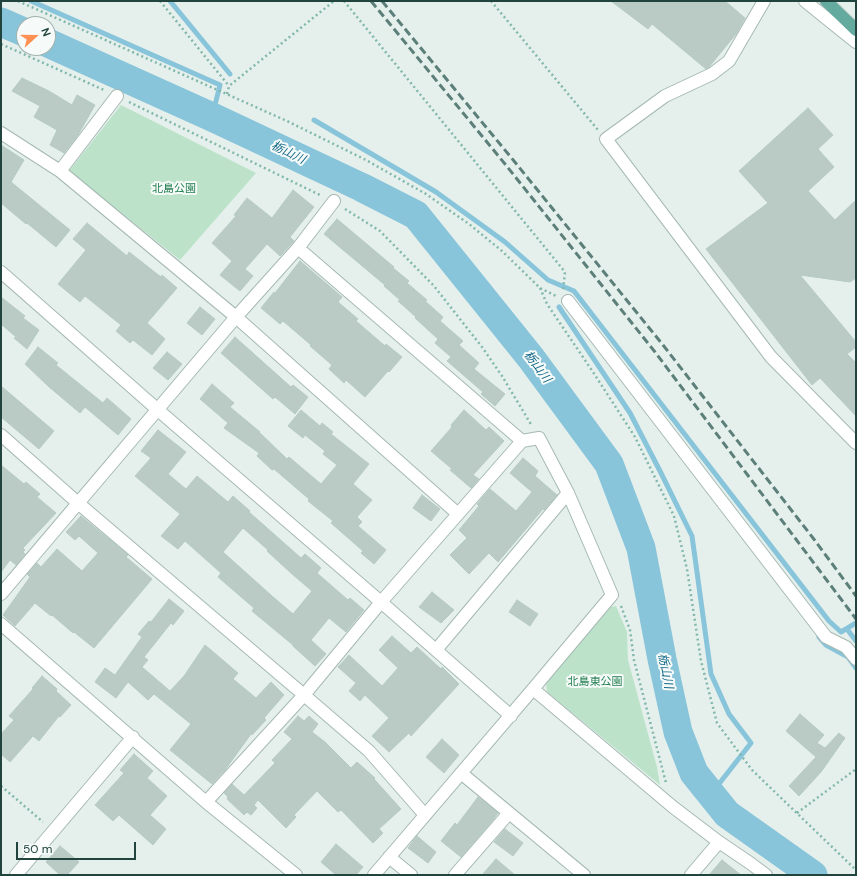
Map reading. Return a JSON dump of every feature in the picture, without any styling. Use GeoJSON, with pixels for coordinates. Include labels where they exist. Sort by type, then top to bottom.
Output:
{"type":"FeatureCollection","features":[{"type":"Feature","properties":{"kind":"main road"},"geometry":{"type":"LineString","coordinates":[[826,1],[856,30]]}},
{"type":"Feature","properties":{"kind":"street"},"geometry":{"type":"LineString","coordinates":[[764,1],[729,62],[712,74],[665,96],[606,139],[771,357],[856,443]]}},
{"type":"Feature","properties":{"kind":"street"},"geometry":{"type":"LineString","coordinates":[[805,1],[856,42]]}},
{"type":"Feature","properties":{"kind":"street"},"geometry":{"type":"LineString","coordinates":[[60,171],[117,96]]}},
{"type":"Feature","properties":{"kind":"street"},"geometry":{"type":"LineString","coordinates":[[1,133],[60,171],[236,317],[458,514]]}},
{"type":"Feature","properties":{"kind":"street"},"geometry":{"type":"LineString","coordinates":[[1,594],[236,317],[298,248],[334,201]]}},
{"type":"Feature","properties":{"kind":"street"},"geometry":{"type":"LineString","coordinates":[[298,248],[522,441]]}},
{"type":"Feature","properties":{"kind":"street"},"geometry":{"type":"LineString","coordinates":[[1,272],[511,716]]}},
{"type":"Feature","properties":{"kind":"street"},"geometry":{"type":"LineString","coordinates":[[565,300],[826,637],[846,647],[856,659]]}},
{"type":"Feature","properties":{"kind":"street"},"geometry":{"type":"LineString","coordinates":[[1,435],[78,504],[369,751],[425,815]]}},
{"type":"Feature","properties":{"kind":"street"},"geometry":{"type":"LineString","coordinates":[[206,802],[304,695],[380,602],[522,441],[539,438],[568,493],[612,595],[511,716],[374,875]]}},
{"type":"Feature","properties":{"kind":"street"},"geometry":{"type":"LineString","coordinates":[[436,650],[568,493]]}},
{"type":"Feature","properties":{"kind":"street"},"geometry":{"type":"LineString","coordinates":[[1,624],[133,737],[206,802],[296,875]]}},
{"type":"Feature","properties":{"kind":"street"},"geometry":{"type":"LineString","coordinates":[[533,690],[673,808],[718,842],[766,875]]}},
{"type":"Feature","properties":{"kind":"street"},"geometry":{"type":"LineString","coordinates":[[16,875],[133,737]]}},
{"type":"Feature","properties":{"kind":"street"},"geometry":{"type":"LineString","coordinates":[[461,773],[584,875]]}},
{"type":"Feature","properties":{"kind":"street"},"geometry":{"type":"LineString","coordinates":[[455,875],[509,813]]}},
{"type":"Feature","properties":{"kind":"street"},"geometry":{"type":"LineString","coordinates":[[691,875],[718,842]]}},
{"type":"Feature","properties":{"kind":"street"},"geometry":{"type":"LineString","coordinates":[[389,857],[411,875]]}},
{"type":"Feature","properties":{"kind":"path"},"geometry":{"type":"LineString","coordinates":[[18,1],[287,121],[366,160],[426,194],[502,251],[540,288],[565,300],[565,272],[344,1]]}},
{"type":"Feature","properties":{"kind":"path"},"geometry":{"type":"LineString","coordinates":[[160,1],[229,86]]}},
{"type":"Feature","properties":{"kind":"path"},"geometry":{"type":"LineString","coordinates":[[227,94],[229,86],[334,1]]}},
{"type":"Feature","properties":{"kind":"path"},"geometry":{"type":"LineString","coordinates":[[491,1],[606,139]]}},
{"type":"Feature","properties":{"kind":"path"},"geometry":{"type":"LineString","coordinates":[[1,44],[117,96],[334,201],[380,231],[434,286],[482,347],[502,376],[539,438]]}},
{"type":"Feature","properties":{"kind":"path"},"geometry":{"type":"LineString","coordinates":[[540,288],[547,304],[635,437],[674,516],[687,569],[701,661],[717,723],[752,770],[856,870]]}},
{"type":"Feature","properties":{"kind":"path"},"geometry":{"type":"LineString","coordinates":[[612,595],[619,602],[630,630],[634,660],[673,808]]}},
{"type":"Feature","properties":{"kind":"path"},"geometry":{"type":"LineString","coordinates":[[798,813],[856,769]]}},
{"type":"Feature","properties":{"kind":"path"},"geometry":{"type":"LineString","coordinates":[[1,786],[54,830]]}},
{"type":"Feature","properties":{"kind":"green space","name":"北島公園"},"geometry":{"type":"Polygon","coordinates":[[[121,105],[256,173],[180,260],[69,171],[121,105]]]}},
{"type":"Feature","properties":{"kind":"green space","name":"北島東公園"},"geometry":{"type":"Polygon","coordinates":[[[616,606],[627,632],[628,660],[657,767],[660,785],[547,692],[546,683],[610,607],[616,606]]]}},
{"type":"Feature","properties":{"kind":"building"},"geometry":{"type":"Polygon","coordinates":[[[611,1],[725,1],[745,18],[736,34],[706,69],[652,24],[648,29],[611,1]]]}},
{"type":"Feature","properties":{"kind":"building"},"geometry":{"type":"Polygon","coordinates":[[[22,78],[49,91],[72,105],[77,95],[95,105],[78,135],[64,153],[50,145],[57,130],[34,117],[40,106],[12,91],[22,78]]]}},
{"type":"Feature","properties":{"kind":"building"},"geometry":{"type":"Polygon","coordinates":[[[808,108],[833,135],[818,149],[834,167],[808,191],[835,220],[856,200],[856,278],[850,282],[800,275],[856,342],[856,347],[847,354],[856,363],[856,416],[820,378],[812,385],[706,249],[768,203],[739,171],[808,108]]]}},
{"type":"Feature","properties":{"kind":"building"},"geometry":{"type":"Polygon","coordinates":[[[1,145],[24,160],[11,182],[70,230],[56,247],[1,203],[1,145]]]}},
{"type":"Feature","properties":{"kind":"building"},"geometry":{"type":"Polygon","coordinates":[[[293,190],[314,207],[290,237],[294,241],[280,256],[267,244],[245,269],[253,276],[240,291],[220,275],[232,261],[212,243],[236,216],[234,215],[247,198],[272,218],[293,190]]]}},
{"type":"Feature","properties":{"kind":"building"},"geometry":{"type":"Polygon","coordinates":[[[337,219],[394,267],[393,268],[409,281],[407,283],[427,300],[425,301],[443,317],[440,321],[463,341],[459,345],[479,363],[474,369],[505,394],[495,406],[481,394],[483,392],[447,361],[451,357],[435,343],[438,339],[398,301],[400,300],[384,286],[385,285],[324,234],[337,219]]]}},
{"type":"Feature","properties":{"kind":"building"},"geometry":{"type":"Polygon","coordinates":[[[87,223],[127,256],[129,252],[161,277],[162,275],[177,288],[147,323],[165,339],[152,355],[133,340],[130,343],[116,331],[121,325],[85,296],[80,302],[58,284],[86,250],[73,239],[87,223]]]}},
{"type":"Feature","properties":{"kind":"building"},"geometry":{"type":"Polygon","coordinates":[[[300,261],[342,297],[338,302],[358,319],[356,321],[385,346],[386,344],[402,357],[365,397],[346,380],[344,383],[329,369],[332,365],[283,321],[280,324],[261,308],[300,261]]]}},
{"type":"Feature","properties":{"kind":"building"},"geometry":{"type":"Polygon","coordinates":[[[1,297],[25,316],[23,318],[39,330],[27,349],[1,324],[1,297]]]}},
{"type":"Feature","properties":{"kind":"building"},"geometry":{"type":"Polygon","coordinates":[[[200,307],[215,319],[202,335],[187,323],[200,307]]]}},
{"type":"Feature","properties":{"kind":"building"},"geometry":{"type":"Polygon","coordinates":[[[235,337],[291,387],[293,385],[308,397],[295,414],[275,397],[273,399],[221,353],[235,337]]]}},
{"type":"Feature","properties":{"kind":"building"},"geometry":{"type":"Polygon","coordinates":[[[38,347],[58,363],[56,365],[103,403],[107,398],[131,419],[118,435],[85,407],[80,413],[25,364],[38,347]]]}},
{"type":"Feature","properties":{"kind":"building"},"geometry":{"type":"Polygon","coordinates":[[[167,352],[182,364],[168,380],[153,368],[167,352]]]}},
{"type":"Feature","properties":{"kind":"building"},"geometry":{"type":"Polygon","coordinates":[[[212,384],[234,403],[230,407],[260,432],[287,459],[289,457],[321,484],[337,465],[323,454],[325,451],[305,435],[303,438],[288,426],[301,410],[320,426],[322,423],[333,432],[331,434],[369,464],[353,484],[372,500],[357,517],[362,522],[358,526],[386,550],[374,564],[361,553],[363,551],[331,523],[333,521],[257,456],[259,453],[224,428],[228,423],[200,399],[212,384]]]}},
{"type":"Feature","properties":{"kind":"building"},"geometry":{"type":"Polygon","coordinates":[[[1,386],[54,431],[39,449],[1,417],[1,386]]]}},
{"type":"Feature","properties":{"kind":"building"},"geometry":{"type":"Polygon","coordinates":[[[464,410],[486,430],[489,427],[504,441],[473,475],[479,479],[471,488],[431,451],[452,427],[451,425],[464,410]]]}},
{"type":"Feature","properties":{"kind":"building"},"geometry":{"type":"Polygon","coordinates":[[[158,430],[186,452],[168,474],[186,489],[197,476],[228,502],[233,496],[301,558],[305,554],[321,568],[317,573],[348,600],[350,598],[364,610],[346,632],[329,618],[311,640],[326,654],[315,666],[293,645],[252,611],[254,608],[218,577],[221,573],[185,541],[178,549],[161,536],[180,514],[135,476],[151,458],[141,451],[158,430]],[[243,528],[223,552],[293,614],[312,591],[267,551],[268,550],[243,528]]]}},
{"type":"Feature","properties":{"kind":"building"},"geometry":{"type":"Polygon","coordinates":[[[523,458],[538,471],[535,476],[557,495],[544,510],[543,509],[498,562],[489,553],[469,574],[450,555],[467,538],[459,530],[479,506],[477,504],[490,489],[516,511],[532,492],[510,473],[523,458]]]}},
{"type":"Feature","properties":{"kind":"building"},"geometry":{"type":"Polygon","coordinates":[[[1,465],[24,484],[26,482],[40,494],[37,497],[56,513],[23,548],[25,550],[23,552],[25,554],[16,565],[10,560],[1,572],[1,465]]]}},
{"type":"Feature","properties":{"kind":"building"},"geometry":{"type":"Polygon","coordinates":[[[422,495],[440,509],[431,521],[413,508],[422,495]]]}},
{"type":"Feature","properties":{"kind":"building"},"geometry":{"type":"Polygon","coordinates":[[[81,516],[128,555],[126,557],[152,579],[94,648],[35,603],[15,626],[3,615],[30,577],[27,574],[37,563],[41,567],[57,549],[82,571],[98,553],[79,536],[75,540],[66,532],[81,516]]]}},
{"type":"Feature","properties":{"kind":"building"},"geometry":{"type":"Polygon","coordinates":[[[432,592],[454,610],[441,623],[419,607],[432,592]]]}},
{"type":"Feature","properties":{"kind":"building"},"geometry":{"type":"Polygon","coordinates":[[[169,599],[184,611],[173,625],[171,623],[144,657],[148,660],[142,667],[170,691],[184,676],[205,645],[238,673],[233,679],[256,698],[271,682],[284,695],[264,718],[266,720],[252,735],[251,734],[225,770],[212,784],[170,750],[191,724],[154,694],[148,700],[128,682],[116,698],[95,682],[105,668],[115,675],[142,637],[138,634],[149,621],[151,622],[169,599]]]}},
{"type":"Feature","properties":{"kind":"building"},"geometry":{"type":"Polygon","coordinates":[[[517,600],[538,614],[530,626],[509,612],[517,600]]]}},
{"type":"Feature","properties":{"kind":"building"},"geometry":{"type":"Polygon","coordinates":[[[392,636],[411,653],[417,647],[441,669],[442,667],[459,684],[411,736],[409,733],[389,752],[372,736],[389,718],[365,695],[360,701],[349,691],[356,683],[338,667],[349,655],[382,686],[398,668],[379,650],[392,636]]]}},
{"type":"Feature","properties":{"kind":"building"},"geometry":{"type":"Polygon","coordinates":[[[42,676],[57,689],[56,691],[71,705],[60,717],[59,716],[39,741],[33,736],[10,762],[1,754],[1,734],[14,720],[9,716],[33,689],[32,688],[42,676]]]}},
{"type":"Feature","properties":{"kind":"building"},"geometry":{"type":"Polygon","coordinates":[[[800,714],[824,735],[817,743],[825,748],[839,733],[845,738],[821,772],[799,796],[789,786],[816,757],[786,731],[800,714]]]}},
{"type":"Feature","properties":{"kind":"building"},"geometry":{"type":"Polygon","coordinates":[[[298,716],[304,721],[309,716],[318,724],[312,732],[325,742],[351,768],[357,762],[375,778],[374,779],[401,809],[379,829],[383,833],[373,843],[341,810],[338,812],[317,791],[294,815],[296,817],[286,828],[258,800],[254,805],[257,808],[251,815],[247,812],[244,815],[227,799],[228,797],[224,793],[232,784],[244,795],[275,763],[272,760],[292,739],[284,732],[298,716]]]}},
{"type":"Feature","properties":{"kind":"building"},"geometry":{"type":"Polygon","coordinates":[[[442,739],[459,755],[444,773],[426,757],[442,739]]]}},
{"type":"Feature","properties":{"kind":"building"},"geometry":{"type":"Polygon","coordinates":[[[134,754],[153,771],[147,778],[167,796],[150,815],[166,829],[153,845],[119,815],[113,821],[95,805],[124,773],[120,770],[134,754]]]}},
{"type":"Feature","properties":{"kind":"building"},"geometry":{"type":"Polygon","coordinates":[[[478,797],[498,813],[461,857],[441,841],[455,823],[457,825],[478,797]]]}},
{"type":"Feature","properties":{"kind":"building"},"geometry":{"type":"Polygon","coordinates":[[[505,829],[523,843],[513,856],[494,842],[505,829]]]}},
{"type":"Feature","properties":{"kind":"building"},"geometry":{"type":"Polygon","coordinates":[[[417,836],[436,852],[428,863],[408,848],[417,836]]]}},
{"type":"Feature","properties":{"kind":"building"},"geometry":{"type":"Polygon","coordinates":[[[336,844],[363,867],[356,875],[336,875],[321,862],[336,844]]]}},
{"type":"Feature","properties":{"kind":"building"},"geometry":{"type":"Polygon","coordinates":[[[60,846],[79,862],[67,875],[60,875],[46,862],[60,846]]]}},
{"type":"Feature","properties":{"kind":"building"},"geometry":{"type":"Polygon","coordinates":[[[496,859],[515,875],[482,875],[496,859]]]}},
{"type":"Feature","properties":{"kind":"building"},"geometry":{"type":"Polygon","coordinates":[[[722,860],[741,875],[709,875],[722,860]]]}},
{"type":"Feature","properties":{"kind":"waterway"},"geometry":{"type":"LineString","coordinates":[[31,1],[220,85],[212,117]]}},
{"type":"Feature","properties":{"kind":"waterway"},"geometry":{"type":"LineString","coordinates":[[170,1],[230,74]]}},
{"type":"Feature","properties":{"kind":"waterway","name":"栃山川"},"geometry":{"type":"LineString","coordinates":[[1,22],[16,29]]}},
{"type":"Feature","properties":{"kind":"waterway","name":"栃山川"},"geometry":{"type":"LineString","coordinates":[[56,47],[212,117],[361,187],[416,215],[531,358],[609,464],[641,548],[662,659],[678,732],[694,773],[727,814],[813,875]]}},
{"type":"Feature","properties":{"kind":"waterway"},"geometry":{"type":"LineString","coordinates":[[314,120],[436,192],[505,242],[548,280],[574,291],[829,621],[841,632],[856,623]]}},
{"type":"Feature","properties":{"kind":"waterway"},"geometry":{"type":"LineString","coordinates":[[559,307],[630,413],[692,536],[711,674],[729,714],[751,743],[711,794]]}},
{"type":"Feature","properties":{"kind":"waterway"},"geometry":{"type":"LineString","coordinates":[[847,629],[856,641]]}},
{"type":"Feature","properties":{"kind":"waterway"},"geometry":{"type":"LineString","coordinates":[[819,637],[826,645],[848,657],[856,668]]}},
{"type":"Feature","properties":{"kind":"railway"},"geometry":{"type":"LineString","coordinates":[[371,1],[505,164],[655,352],[856,619]]}},
{"type":"Feature","properties":{"kind":"railway"},"geometry":{"type":"LineString","coordinates":[[382,1],[663,345],[813,538],[856,596]]}}]}
